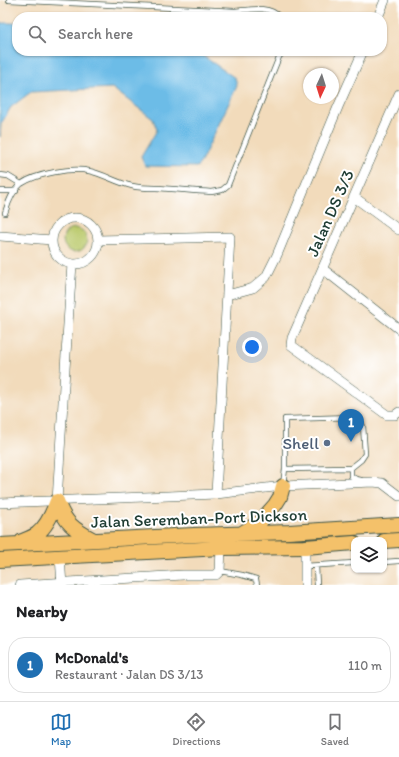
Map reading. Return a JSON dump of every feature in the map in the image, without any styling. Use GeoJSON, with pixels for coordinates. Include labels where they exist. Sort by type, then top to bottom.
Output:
{"type":"FeatureCollection","features":[{"type":"Feature","properties":{"kind":"highway"},"geometry":{"type":"LineString","coordinates":[[240,534],[260,522],[275,505],[280,497],[283,486]]}},
{"type":"Feature","properties":{"kind":"highway"},"geometry":{"type":"LineString","coordinates":[[57,501],[64,518],[72,527],[94,540]]}},
{"type":"Feature","properties":{"kind":"highway"},"geometry":{"type":"LineString","coordinates":[[16,544],[37,534],[43,528],[57,501]]}},
{"type":"Feature","properties":{"kind":"highway","name":"Jalan Seremban-Port Dickson"},"geometry":{"type":"LineString","coordinates":[[0,544],[314,531],[399,525]]}},
{"type":"Feature","properties":{"kind":"highway"},"geometry":{"type":"LineString","coordinates":[[305,547],[308,537],[314,531]]}},
{"type":"Feature","properties":{"kind":"highway"},"geometry":{"type":"LineString","coordinates":[[289,532],[305,547]]}},
{"type":"Feature","properties":{"kind":"highway"},"geometry":{"type":"LineString","coordinates":[[387,541],[399,540]]}},
{"type":"Feature","properties":{"kind":"highway"},"geometry":{"type":"LineString","coordinates":[[39,543],[50,548],[60,556],[63,551],[74,541]]}},
{"type":"Feature","properties":{"kind":"highway","name":"Jalan Seremban-Port Dickson"},"geometry":{"type":"LineString","coordinates":[[0,560],[221,548],[305,547],[351,543]]}},
{"type":"Feature","properties":{"kind":"street"},"geometry":{"type":"LineString","coordinates":[[380,12],[385,0]]}},
{"type":"Feature","properties":{"kind":"street"},"geometry":{"type":"LineString","coordinates":[[227,295],[253,288],[266,276],[277,255],[361,56]]}},
{"type":"Feature","properties":{"kind":"street","name":"Jalan DS 3/3"},"geometry":{"type":"LineString","coordinates":[[399,94],[292,338],[291,345],[387,415],[395,416],[399,412]]}},
{"type":"Feature","properties":{"kind":"street"},"geometry":{"type":"LineString","coordinates":[[354,197],[399,230]]}},
{"type":"Feature","properties":{"kind":"street"},"geometry":{"type":"LineString","coordinates":[[70,218],[78,218],[86,221],[96,232],[98,240],[93,255],[87,260],[72,264],[66,262],[55,253],[52,247],[52,240],[53,232],[57,226],[70,218]]}},
{"type":"Feature","properties":{"kind":"street"},"geometry":{"type":"LineString","coordinates":[[0,236],[52,240]]}},
{"type":"Feature","properties":{"kind":"street"},"geometry":{"type":"LineString","coordinates":[[98,240],[230,237],[216,494]]}},
{"type":"Feature","properties":{"kind":"street"},"geometry":{"type":"LineString","coordinates":[[57,501],[72,264]]}},
{"type":"Feature","properties":{"kind":"street"},"geometry":{"type":"LineString","coordinates":[[322,269],[399,329]]}},
{"type":"Feature","properties":{"kind":"street"},"geometry":{"type":"LineString","coordinates":[[0,503],[216,494],[283,486],[373,482],[382,484],[399,496]]}},
{"type":"Feature","properties":{"kind":"street"},"geometry":{"type":"LineString","coordinates":[[305,547],[305,585]]}},
{"type":"Feature","properties":{"kind":"street"},"geometry":{"type":"LineString","coordinates":[[20,585],[62,584],[183,575],[216,575],[220,571],[221,548]]}},
{"type":"Feature","properties":{"kind":"street"},"geometry":{"type":"LineString","coordinates":[[60,556],[62,584]]}},
{"type":"Feature","properties":{"kind":"street"},"geometry":{"type":"LineString","coordinates":[[183,575],[184,585]]}},
{"type":"Feature","properties":{"kind":"lane"},"geometry":{"type":"LineString","coordinates":[[9,0],[236,12],[256,9],[271,12]]}},
{"type":"Feature","properties":{"kind":"lane"},"geometry":{"type":"LineString","coordinates":[[5,213],[12,195],[21,184],[52,172],[78,170],[88,171],[101,174],[132,186],[211,192],[222,190],[228,184],[280,56]]}},
{"type":"Feature","properties":{"kind":"lane"},"geometry":{"type":"LineString","coordinates":[[0,175],[8,176],[21,184]]}},
{"type":"Feature","properties":{"kind":"lane"},"geometry":{"type":"LineString","coordinates":[[0,191],[16,191]]}},
{"type":"Feature","properties":{"kind":"lane"},"geometry":{"type":"LineString","coordinates":[[283,486],[285,469],[285,419],[355,417],[360,420],[363,426],[365,454],[361,460],[350,468],[285,469]]}},
{"type":"Feature","properties":{"kind":"lane"},"geometry":{"type":"LineString","coordinates":[[350,468],[351,476],[356,479],[373,482]]}},
{"type":"Feature","properties":{"kind":"lane"},"geometry":{"type":"LineString","coordinates":[[387,562],[399,561]]}},
{"type":"Feature","properties":{"kind":"lane"},"geometry":{"type":"LineString","coordinates":[[306,566],[351,563]]}},
{"type":"Feature","properties":{"kind":"lane"},"geometry":{"type":"LineString","coordinates":[[316,566],[317,585]]}},
{"type":"Feature","properties":{"kind":"lane"},"geometry":{"type":"LineString","coordinates":[[220,571],[256,579],[257,585]]}},
{"type":"Feature","properties":{"kind":"green space"},"geometry":{"type":"Polygon","coordinates":[[[75,228],[80,229],[86,235],[86,245],[80,251],[75,252],[70,251],[64,245],[63,240],[64,235],[70,229],[75,228]]]}},
{"type":"Feature","properties":{"kind":"water"},"geometry":{"type":"Polygon","coordinates":[[[0,23],[12,23],[12,56],[203,56],[235,78],[237,86],[201,162],[197,167],[145,166],[141,157],[157,130],[153,119],[112,88],[31,92],[11,107],[1,124],[0,137],[0,23]]]}},
{"type":"Feature","properties":{"kind":"place","name":"McDonald's"},"geometry":{"type":"Point","coordinates":[351,442]}},
{"type":"Feature","properties":{"kind":"place","name":"Shell"},"geometry":{"type":"Point","coordinates":[327,443]}}]}
